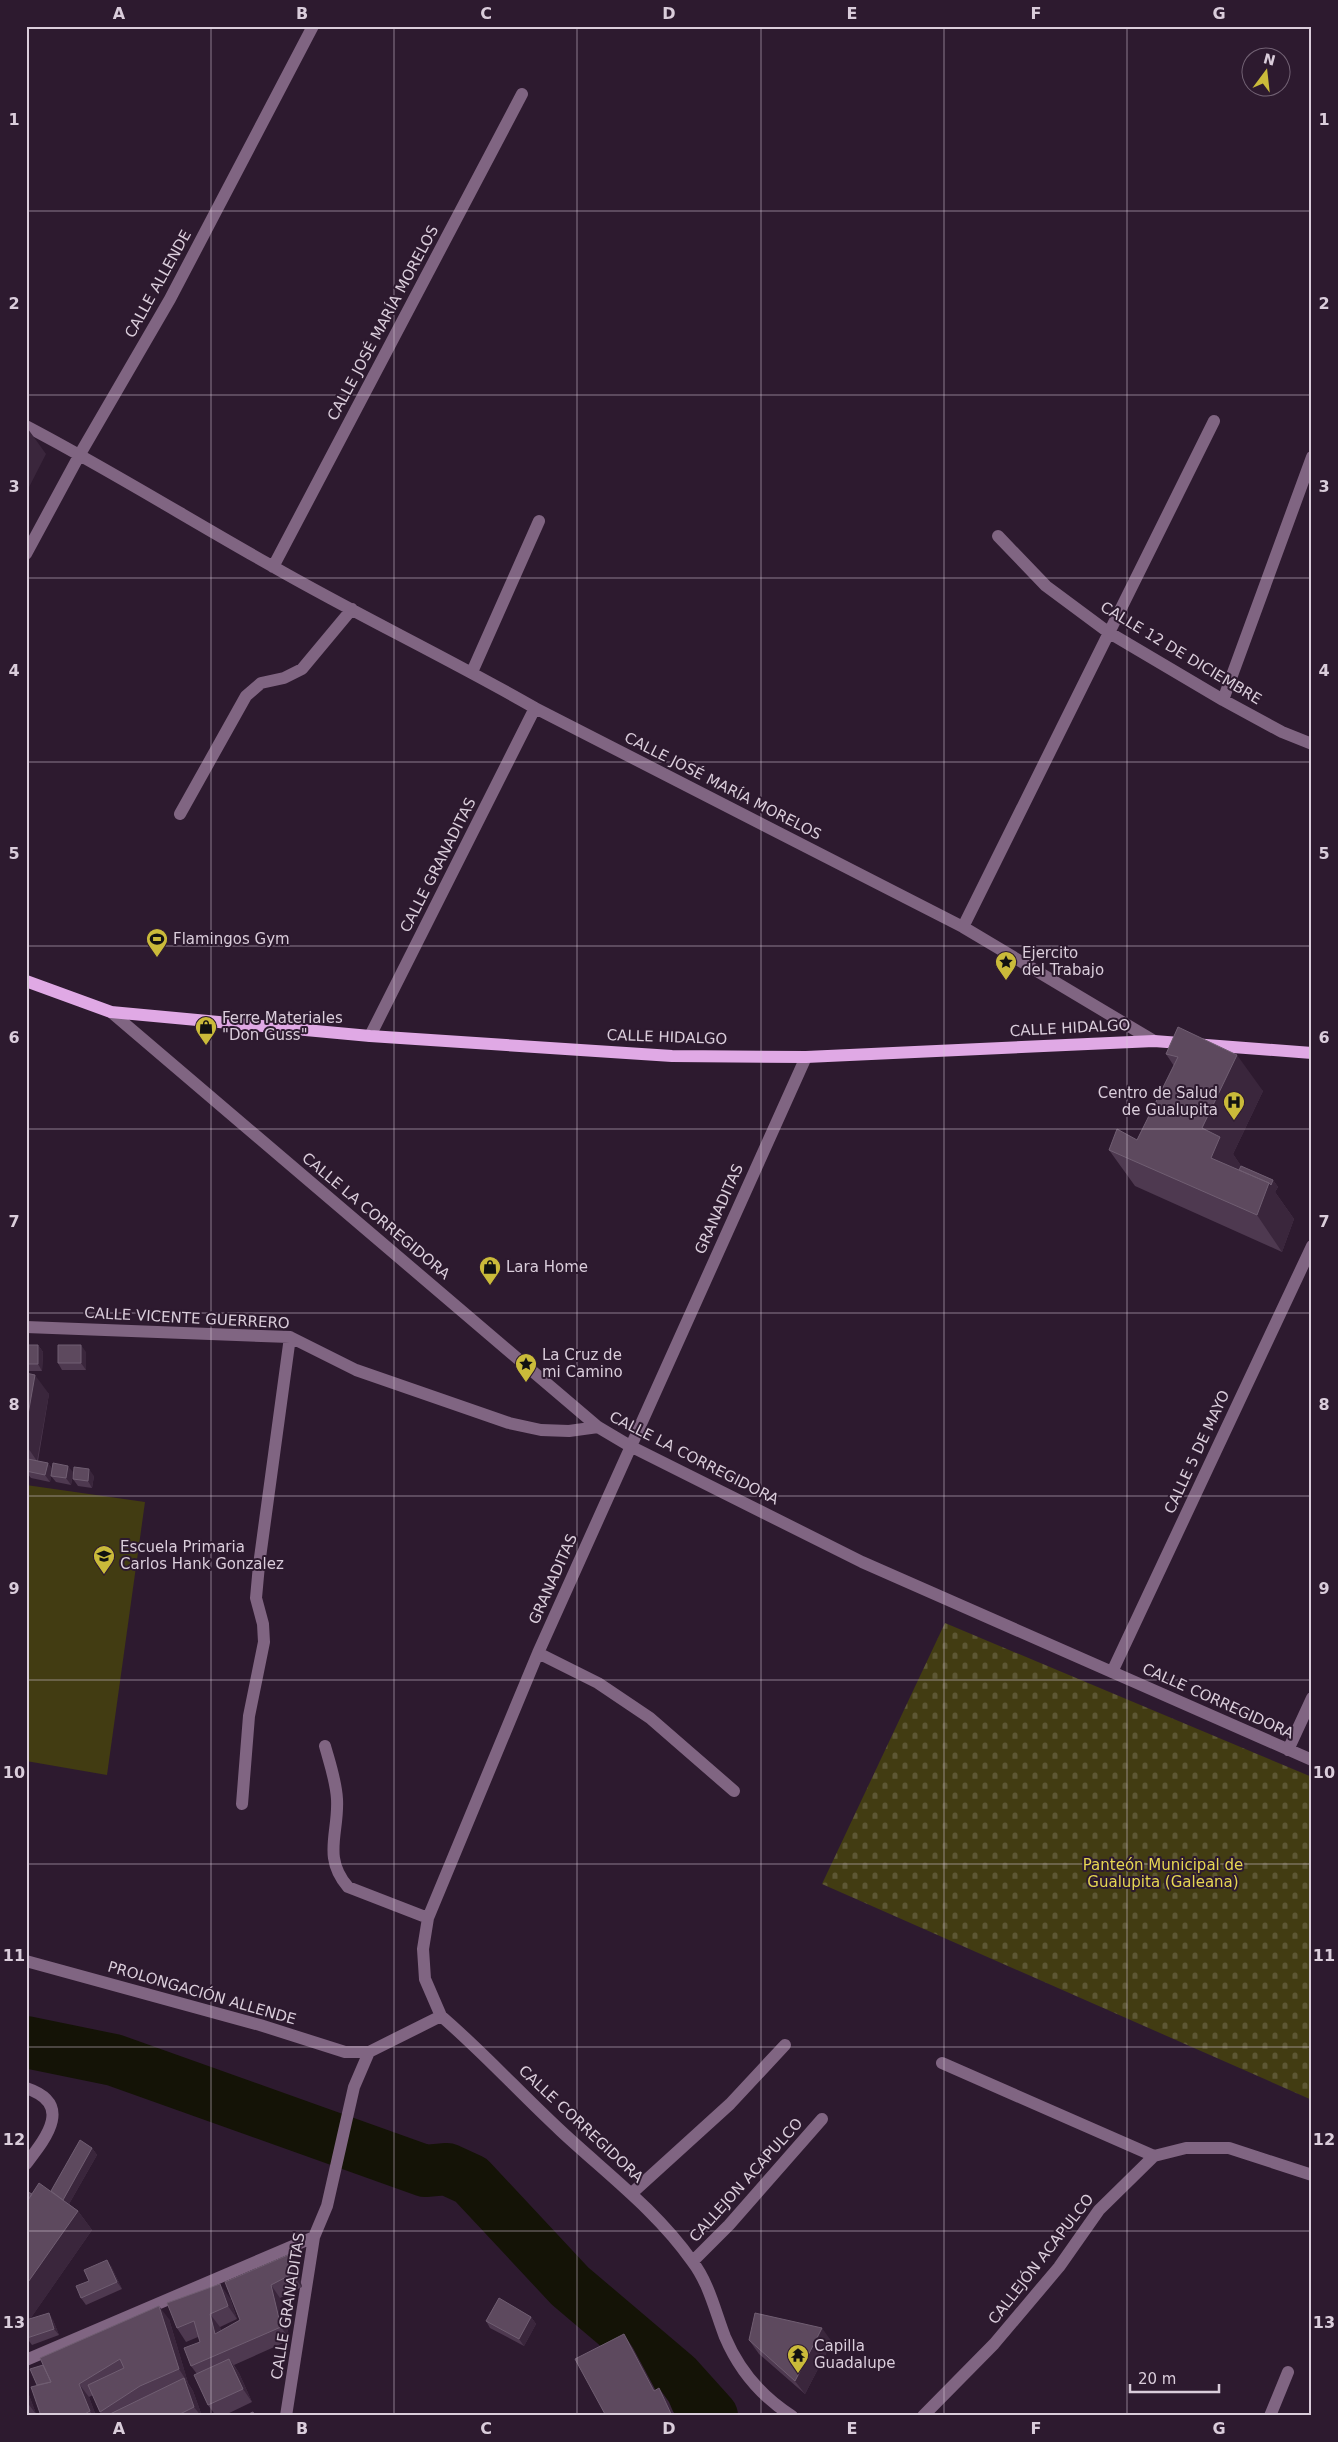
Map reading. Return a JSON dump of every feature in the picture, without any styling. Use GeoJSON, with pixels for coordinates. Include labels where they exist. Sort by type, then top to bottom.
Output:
{"type":"FeatureCollection","features":[{"type":"Feature","properties":{"kind":"main road","name":"CALLE HIDALGO"},"geometry":{"type":"LineString","coordinates":[[26,981],[111,1012],[370,1036],[672,1056],[806,1057],[1154,1041],[1312,1053]]}},
{"type":"Feature","properties":{"kind":"street","name":"CALLE ALLENDE"},"geometry":{"type":"LineString","coordinates":[[26,554],[80,454],[170,299],[312,26]]}},
{"type":"Feature","properties":{"kind":"street","name":"CALLE JOSÉ MARÍA MORELOS"},"geometry":{"type":"LineString","coordinates":[[273,567],[522,94]]}},
{"type":"Feature","properties":{"kind":"street"},"geometry":{"type":"LineString","coordinates":[[963,927],[1214,421]]}},
{"type":"Feature","properties":{"kind":"street","name":"CALLE JOSÉ MARÍA MORELOS"},"geometry":{"type":"LineString","coordinates":[[26,426],[80,454],[273,567],[472,672],[535,708],[963,927],[1154,1041]]}},
{"type":"Feature","properties":{"kind":"street"},"geometry":{"type":"LineString","coordinates":[[1223,700],[1312,458]]}},
{"type":"Feature","properties":{"kind":"street"},"geometry":{"type":"LineString","coordinates":[[472,672],[539,521]]}},
{"type":"Feature","properties":{"kind":"street","name":"CALLE 12 DE DICIEMBRE"},"geometry":{"type":"LineString","coordinates":[[998,536],[1046,586],[1108,632],[1223,700],[1282,732],[1312,744]]}},
{"type":"Feature","properties":{"kind":"street"},"geometry":{"type":"LineString","coordinates":[[180,814],[246,696],[261,683],[284,678],[302,669],[352,609]]}},
{"type":"Feature","properties":{"kind":"street","name":"CALLE GRANADITAS"},"geometry":{"type":"LineString","coordinates":[[370,1036],[535,708]]}},
{"type":"Feature","properties":{"kind":"street","name":"CALLE LA CORREGIDORA"},"geometry":{"type":"LineString","coordinates":[[111,1012],[598,1427],[630,1446],[862,1562],[1112,1672]]}},
{"type":"Feature","properties":{"kind":"street","name":"GRANADITAS"},"geometry":{"type":"LineString","coordinates":[[441,2016],[425,1979],[423,1949],[428,1918],[538,1652],[806,1057]]}},
{"type":"Feature","properties":{"kind":"street","name":"CALLE 5 DE MAYO"},"geometry":{"type":"LineString","coordinates":[[1112,1672],[1312,1246]]}},
{"type":"Feature","properties":{"kind":"street","name":"CALLE VICENTE GUERRERO"},"geometry":{"type":"LineString","coordinates":[[26,1327],[290,1337],[356,1370],[508,1424],[542,1430],[569,1431],[598,1427]]}},
{"type":"Feature","properties":{"kind":"street"},"geometry":{"type":"LineString","coordinates":[[242,1804],[249,1716],[264,1642],[263,1624],[256,1598],[290,1337]]}},
{"type":"Feature","properties":{"kind":"street"},"geometry":{"type":"LineString","coordinates":[[538,1652],[598,1683],[650,1718],[734,1791]]}},
{"type":"Feature","properties":{"kind":"street","name":"CALLE CORREGIDORA"},"geometry":{"type":"LineString","coordinates":[[1112,1672],[1312,1760]]}},
{"type":"Feature","properties":{"kind":"street"},"geometry":{"type":"LineString","coordinates":[[1288,1750],[1312,1698]]}},
{"type":"Feature","properties":{"kind":"street"},"geometry":{"type":"LineString","coordinates":[[325,1746],[334,1776],[337,1800],[333,1844],[334,1863],[340,1877],[348,1887],[428,1918]]}},
{"type":"Feature","properties":{"kind":"street","name":"PROLONGACIÓN ALLENDE"},"geometry":{"type":"LineString","coordinates":[[26,1961],[260,2025],[345,2052],[370,2052]]}},
{"type":"Feature","properties":{"kind":"street"},"geometry":{"type":"LineString","coordinates":[[370,2052],[441,2016]]}},
{"type":"Feature","properties":{"kind":"street","name":"CALLE CORREGIDORA"},"geometry":{"type":"LineString","coordinates":[[441,2016],[480,2049],[560,2130],[632,2193],[693,2261],[714,2303],[726,2337],[740,2366],[774,2404],[792,2416]]}},
{"type":"Feature","properties":{"kind":"street"},"geometry":{"type":"LineString","coordinates":[[632,2193],[730,2104],[785,2045]]}},
{"type":"Feature","properties":{"kind":"street","name":"CALLE GRANADITAS"},"geometry":{"type":"LineString","coordinates":[[286,2416],[314,2237],[327,2206],[354,2086],[370,2052]]}},
{"type":"Feature","properties":{"kind":"street"},"geometry":{"type":"LineString","coordinates":[[942,2063],[1154,2156],[1203,2146],[1229,2148],[1312,2175]]}},
{"type":"Feature","properties":{"kind":"street"},"geometry":{"type":"LineString","coordinates":[[26,2088],[48,2100],[53,2109],[53,2119],[48,2135],[26,2164]]}},
{"type":"Feature","properties":{"kind":"street","name":"CALLEJON ACAPULCO"},"geometry":{"type":"LineString","coordinates":[[693,2261],[729,2225],[822,2119]]}},
{"type":"Feature","properties":{"kind":"street","name":"CALLEJÓN ACAPULCO"},"geometry":{"type":"LineString","coordinates":[[923,2416],[994,2344],[1059,2267],[1099,2210],[1154,2156]]}},
{"type":"Feature","properties":{"kind":"street"},"geometry":{"type":"LineString","coordinates":[[26,2360],[314,2237]]}},
{"type":"Feature","properties":{"kind":"street"},"geometry":{"type":"LineString","coordinates":[[1270,2416],[1288,2372]]}},
{"type":"Feature","properties":{"kind":"green space"},"geometry":{"type":"Polygon","coordinates":[[[26,1485],[145,1502],[107,1775],[26,1761],[26,1485]]]}},
{"type":"Feature","properties":{"kind":"green space","name":"Panteón Municipal de Gualupita (Galeana)"},"geometry":{"type":"Polygon","coordinates":[[[945,1623],[1312,1777],[1312,2100],[822,1884],[945,1623]]]}},
{"type":"Feature","properties":{"kind":"building"},"geometry":{"type":"Polygon","coordinates":[[[1178,1027],[1237,1055],[1202,1128],[1220,1137],[1211,1158],[1269,1183],[1257,1215],[1109,1150],[1117,1129],[1137,1140],[1178,1057],[1166,1054],[1178,1027]]]}},
{"type":"Feature","properties":{"kind":"building"},"geometry":{"type":"Polygon","coordinates":[[[1241,1166],[1273,1180],[1271,1185],[1239,1170],[1241,1166]]]}},
{"type":"Feature","properties":{"kind":"building"},"geometry":{"type":"Polygon","coordinates":[[[26,1345],[38,1345],[38,1364],[26,1364],[26,1345]]]}},
{"type":"Feature","properties":{"kind":"building"},"geometry":{"type":"Polygon","coordinates":[[[58,1345],[81,1345],[81,1363],[58,1363],[58,1345]]]}},
{"type":"Feature","properties":{"kind":"building"},"geometry":{"type":"Polygon","coordinates":[[[26,1373],[35,1375],[26,1426],[26,1373]]]}},
{"type":"Feature","properties":{"kind":"building"},"geometry":{"type":"Polygon","coordinates":[[[28,1459],[48,1463],[45,1475],[26,1471],[28,1459]]]}},
{"type":"Feature","properties":{"kind":"building"},"geometry":{"type":"Polygon","coordinates":[[[53,1463],[68,1466],[66,1478],[51,1476],[53,1463]]]}},
{"type":"Feature","properties":{"kind":"building"},"geometry":{"type":"Polygon","coordinates":[[[74,1467],[89,1469],[88,1481],[73,1479],[74,1467]]]}},
{"type":"Feature","properties":{"kind":"building"},"geometry":{"type":"Polygon","coordinates":[[[80,2140],[92,2148],[63,2200],[51,2191],[80,2140]]]}},
{"type":"Feature","properties":{"kind":"building"},"geometry":{"type":"Polygon","coordinates":[[[39,2183],[78,2211],[26,2285],[26,2203],[39,2183]]]}},
{"type":"Feature","properties":{"kind":"building"},"geometry":{"type":"Polygon","coordinates":[[[28,2192],[32,2194],[26,2203],[26,2195],[28,2192]]]}},
{"type":"Feature","properties":{"kind":"building"},"geometry":{"type":"Polygon","coordinates":[[[288,2255],[292,2274],[271,2285],[281,2327],[191,2366],[184,2348],[200,2342],[194,2321],[177,2328],[167,2303],[220,2284],[228,2306],[210,2314],[215,2334],[240,2320],[225,2282],[288,2255]]]}},
{"type":"Feature","properties":{"kind":"building"},"geometry":{"type":"Polygon","coordinates":[[[107,2260],[117,2282],[81,2298],[76,2286],[89,2281],[84,2270],[107,2260]]]}},
{"type":"Feature","properties":{"kind":"building"},"geometry":{"type":"Polygon","coordinates":[[[499,2298],[531,2317],[519,2339],[486,2321],[499,2298]]]}},
{"type":"Feature","properties":{"kind":"building"},"geometry":{"type":"Polygon","coordinates":[[[159,2306],[179,2369],[140,2386],[100,2412],[88,2385],[124,2368],[120,2359],[79,2384],[90,2411],[81,2416],[41,2416],[31,2387],[51,2382],[40,2358],[159,2306]]]}},
{"type":"Feature","properties":{"kind":"building"},"geometry":{"type":"Polygon","coordinates":[[[49,2313],[54,2329],[27,2338],[26,2320],[49,2313]]]}},
{"type":"Feature","properties":{"kind":"building","name":"Capilla Guadalupe"},"geometry":{"type":"Polygon","coordinates":[[[755,2313],[822,2328],[795,2381],[749,2340],[755,2313]]]}},
{"type":"Feature","properties":{"kind":"building"},"geometry":{"type":"Polygon","coordinates":[[[624,2334],[654,2391],[659,2388],[672,2416],[606,2416],[575,2359],[624,2334]]]}},
{"type":"Feature","properties":{"kind":"building"},"geometry":{"type":"Polygon","coordinates":[[[229,2359],[243,2389],[208,2405],[194,2375],[229,2359]]]}},
{"type":"Feature","properties":{"kind":"building"},"geometry":{"type":"Polygon","coordinates":[[[43,2365],[51,2382],[37,2385],[30,2369],[43,2365]]]}},
{"type":"Feature","properties":{"kind":"building"},"geometry":{"type":"Polygon","coordinates":[[[184,2378],[194,2407],[176,2416],[108,2416],[108,2415],[184,2378]]]}},
{"type":"Feature","properties":{"kind":"building"},"geometry":{"type":"Polygon","coordinates":[[[253,2412],[255,2416],[244,2416],[253,2412]]]}},
{"type":"Feature","properties":{"kind":"waterway"},"geometry":{"type":"LineString","coordinates":[[26,2042],[114,2060],[425,2171],[447,2169],[471,2180],[570,2286],[676,2376],[712,2416]]}},
{"type":"Feature","properties":{"kind":"place","name":"Flamingos Gym"},"geometry":{"type":"Point","coordinates":[157,958]}},
{"type":"Feature","properties":{"kind":"place","name":"Ejercito del Trabajo"},"geometry":{"type":"Point","coordinates":[1006,981]}},
{"type":"Feature","properties":{"kind":"place","name":"Ferre Materiales \"Don Guss\""},"geometry":{"type":"Point","coordinates":[206,1046]}},
{"type":"Feature","properties":{"kind":"place","name":"Centro de Salud de Gualupita"},"geometry":{"type":"Point","coordinates":[1234,1121]}},
{"type":"Feature","properties":{"kind":"place","name":"Lara Home"},"geometry":{"type":"Point","coordinates":[490,1286]}},
{"type":"Feature","properties":{"kind":"place","name":"La Cruz de mi Camino"},"geometry":{"type":"Point","coordinates":[526,1383]}},
{"type":"Feature","properties":{"kind":"place","name":"Escuela Primaria Carlos Hank Gonzalez"},"geometry":{"type":"Point","coordinates":[104,1575]}},
{"type":"Feature","properties":{"kind":"place","name":"Capilla Guadalupe"},"geometry":{"type":"Point","coordinates":[798,2374]}}]}
